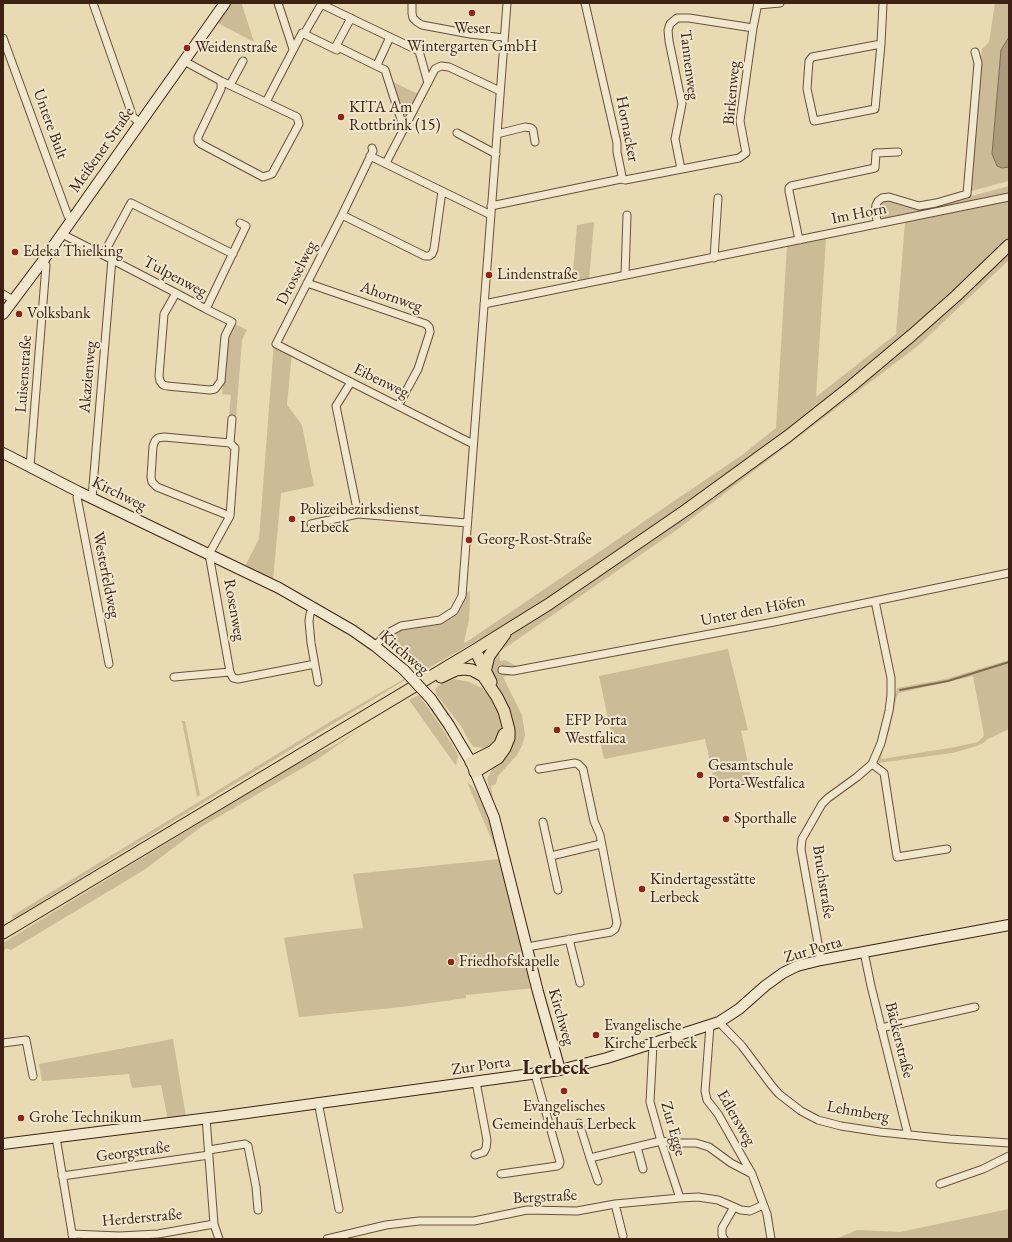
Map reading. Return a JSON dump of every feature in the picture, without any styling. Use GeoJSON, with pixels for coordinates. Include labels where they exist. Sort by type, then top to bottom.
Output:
{"type":"FeatureCollection","features":[{"type":"Feature","properties":{"kind":"main road"},"geometry":{"type":"LineString","coordinates":[[3,933],[274,769],[472,652],[554,600],[686,510],[788,436],[850,387],[956,296],[1009,245]]}},
{"type":"Feature","properties":{"kind":"main road"},"geometry":{"type":"LineString","coordinates":[[484,672],[489,656],[507,630]]}},
{"type":"Feature","properties":{"kind":"main road"},"geometry":{"type":"LineString","coordinates":[[472,652],[497,697],[504,711],[507,722],[500,744],[473,767]]}},
{"type":"Feature","properties":{"kind":"main road"},"geometry":{"type":"LineString","coordinates":[[414,686],[432,682],[456,670],[464,669],[484,672]]}},
{"type":"Feature","properties":{"kind":"street"},"geometry":{"type":"LineString","coordinates":[[93,3],[133,117],[140,123]]}},
{"type":"Feature","properties":{"kind":"street","name":"Meißener Straße"},"geometry":{"type":"LineString","coordinates":[[3,314],[62,234],[225,3]]}},
{"type":"Feature","properties":{"kind":"street"},"geometry":{"type":"LineString","coordinates":[[266,102],[302,33],[304,34],[322,3],[419,51],[428,83]]}},
{"type":"Feature","properties":{"kind":"street"},"geometry":{"type":"LineString","coordinates":[[412,3],[413,18],[422,25],[470,34],[504,38]]}},
{"type":"Feature","properties":{"kind":"street"},"geometry":{"type":"LineString","coordinates":[[375,646],[386,634],[401,626],[440,620],[454,611],[462,596],[507,3]]}},
{"type":"Feature","properties":{"kind":"street","name":"Hornacker"},"geometry":{"type":"LineString","coordinates":[[491,206],[621,179],[622,176],[617,152],[617,143],[585,3]]}},
{"type":"Feature","properties":{"kind":"street"},"geometry":{"type":"LineString","coordinates":[[758,4],[780,3]]}},
{"type":"Feature","properties":{"kind":"street"},"geometry":{"type":"LineString","coordinates":[[881,44],[812,57],[809,61],[807,90],[814,121],[875,109],[881,44],[883,3]]}},
{"type":"Feature","properties":{"kind":"street"},"geometry":{"type":"LineString","coordinates":[[279,4],[294,49]]}},
{"type":"Feature","properties":{"kind":"street","name":"Birkenweg"},"geometry":{"type":"LineString","coordinates":[[621,179],[625,180],[739,158],[746,153],[740,121],[753,28],[758,4]]}},
{"type":"Feature","properties":{"kind":"street"},"geometry":{"type":"LineString","coordinates":[[336,48],[350,18]]}},
{"type":"Feature","properties":{"kind":"street","name":"Tannenweg"},"geometry":{"type":"LineString","coordinates":[[681,169],[675,139],[682,104],[669,41],[668,30],[670,24],[677,18],[689,18],[753,28]]}},
{"type":"Feature","properties":{"kind":"street"},"geometry":{"type":"LineString","coordinates":[[304,34],[377,65],[385,70],[404,129]]}},
{"type":"Feature","properties":{"kind":"street"},"geometry":{"type":"LineString","coordinates":[[377,65],[390,37]]}},
{"type":"Feature","properties":{"kind":"street","name":"Untere Bult"},"geometry":{"type":"LineString","coordinates":[[3,38],[68,216],[72,219]]}},
{"type":"Feature","properties":{"kind":"street"},"geometry":{"type":"LineString","coordinates":[[878,224],[875,212],[876,205],[882,198],[889,197],[919,206],[936,203],[967,194],[978,63],[975,52]]}},
{"type":"Feature","properties":{"kind":"street"},"geometry":{"type":"LineString","coordinates":[[184,61],[221,81],[297,116],[299,124],[275,172],[269,176],[263,177],[198,141],[198,138],[221,89],[221,81]]}},
{"type":"Feature","properties":{"kind":"street"},"geometry":{"type":"LineString","coordinates":[[230,85],[243,61]]}},
{"type":"Feature","properties":{"kind":"street"},"geometry":{"type":"LineString","coordinates":[[386,163],[435,69],[441,66],[448,67],[500,91]]}},
{"type":"Feature","properties":{"kind":"street"},"geometry":{"type":"LineString","coordinates":[[497,134],[525,127],[531,128],[535,142]]}},
{"type":"Feature","properties":{"kind":"street"},"geometry":{"type":"LineString","coordinates":[[457,133],[496,154]]}},
{"type":"Feature","properties":{"kind":"street","name":"Drosselweg"},"geometry":{"type":"LineString","coordinates":[[276,344],[342,215],[373,151],[372,148]]}},
{"type":"Feature","properties":{"kind":"street"},"geometry":{"type":"LineString","coordinates":[[799,240],[789,191],[791,186],[875,168],[876,153],[898,152]]}},
{"type":"Feature","properties":{"kind":"street"},"geometry":{"type":"LineString","coordinates":[[370,156],[491,215]]}},
{"type":"Feature","properties":{"kind":"street"},"geometry":{"type":"LineString","coordinates":[[342,215],[425,256],[429,256],[432,254],[434,249],[442,191]]}},
{"type":"Feature","properties":{"kind":"street","name":"Im Horn"},"geometry":{"type":"LineString","coordinates":[[484,304],[1009,197]]}},
{"type":"Feature","properties":{"kind":"street"},"geometry":{"type":"LineString","coordinates":[[714,258],[718,198]]}},
{"type":"Feature","properties":{"kind":"street"},"geometry":{"type":"LineString","coordinates":[[104,255],[130,203],[232,254]]}},
{"type":"Feature","properties":{"kind":"street"},"geometry":{"type":"LineString","coordinates":[[625,275],[627,216]]}},
{"type":"Feature","properties":{"kind":"street"},"geometry":{"type":"LineString","coordinates":[[206,309],[246,226],[240,223]]}},
{"type":"Feature","properties":{"kind":"street","name":"Tulpenweg"},"geometry":{"type":"LineString","coordinates":[[62,234],[112,259],[232,322],[225,336],[221,381],[215,389],[210,390],[163,385],[160,381],[159,376],[164,314],[176,293]]}},
{"type":"Feature","properties":{"kind":"street","name":"Akazienweg"},"geometry":{"type":"LineString","coordinates":[[92,498],[112,259]]}},
{"type":"Feature","properties":{"kind":"street","name":"Luisenstraße"},"geometry":{"type":"LineString","coordinates":[[30,466],[46,265],[42,262]]}},
{"type":"Feature","properties":{"kind":"street","name":"Ahornweg"},"geometry":{"type":"LineString","coordinates":[[307,283],[426,324],[429,327],[430,332],[418,369],[398,406]]}},
{"type":"Feature","properties":{"kind":"street"},"geometry":{"type":"LineString","coordinates":[[3,294],[14,300]]}},
{"type":"Feature","properties":{"kind":"street","name":"Eibenweg"},"geometry":{"type":"LineString","coordinates":[[276,344],[473,444]]}},
{"type":"Feature","properties":{"kind":"street"},"geometry":{"type":"LineString","coordinates":[[351,382],[336,406],[358,514]]}},
{"type":"Feature","properties":{"kind":"street"},"geometry":{"type":"LineString","coordinates":[[230,443],[232,419]]}},
{"type":"Feature","properties":{"kind":"street"},"geometry":{"type":"LineString","coordinates":[[209,554],[230,516],[235,448],[230,443],[164,437],[158,438],[153,446],[151,477],[152,482],[157,488],[230,516]]}},
{"type":"Feature","properties":{"kind":"street","name":"Kirchweg"},"geometry":{"type":"LineString","coordinates":[[3,453],[79,492],[272,584],[352,630],[375,646],[404,670],[431,699],[449,725],[473,767],[494,817],[560,1070]]}},
{"type":"Feature","properties":{"kind":"street","name":"Westerfeldweg"},"geometry":{"type":"LineString","coordinates":[[79,492],[77,497],[109,664]]}},
{"type":"Feature","properties":{"kind":"street"},"geometry":{"type":"LineString","coordinates":[[311,524],[358,514],[467,523]]}},
{"type":"Feature","properties":{"kind":"street","name":"Rosenweg"},"geometry":{"type":"LineString","coordinates":[[209,554],[230,672]]}},
{"type":"Feature","properties":{"kind":"street","name":"Unter den Höfen"},"geometry":{"type":"LineString","coordinates":[[502,670],[513,672],[1009,574]]}},
{"type":"Feature","properties":{"kind":"street","name":"Bruchstraße"},"geometry":{"type":"LineString","coordinates":[[821,960],[801,849],[802,839],[822,804],[872,764],[881,743],[889,711],[891,678],[875,601]]}},
{"type":"Feature","properties":{"kind":"street"},"geometry":{"type":"LineString","coordinates":[[312,607],[309,621],[318,682]]}},
{"type":"Feature","properties":{"kind":"street"},"geometry":{"type":"LineString","coordinates":[[174,677],[230,672],[233,678],[238,679],[310,665]]}},
{"type":"Feature","properties":{"kind":"street"},"geometry":{"type":"LineString","coordinates":[[527,947],[611,932],[615,929],[617,923],[600,835],[594,821],[583,768],[575,763],[539,769]]}},
{"type":"Feature","properties":{"kind":"street"},"geometry":{"type":"LineString","coordinates":[[872,764],[884,773],[897,857],[947,849]]}},
{"type":"Feature","properties":{"kind":"street"},"geometry":{"type":"LineString","coordinates":[[543,822],[558,890]]}},
{"type":"Feature","properties":{"kind":"street"},"geometry":{"type":"LineString","coordinates":[[551,856],[601,844]]}},
{"type":"Feature","properties":{"kind":"street","name":"Zur Porta"},"geometry":{"type":"LineString","coordinates":[[3,1144],[560,1070],[607,1058],[715,1024],[739,1009],[765,986],[783,973],[797,966],[821,960],[1009,925]]}},
{"type":"Feature","properties":{"kind":"street"},"geometry":{"type":"LineString","coordinates":[[569,940],[580,983]]}},
{"type":"Feature","properties":{"kind":"street","name":"Bäckerstraße"},"geometry":{"type":"LineString","coordinates":[[864,952],[881,1028],[908,1135]]}},
{"type":"Feature","properties":{"kind":"street"},"geometry":{"type":"LineString","coordinates":[[881,1028],[975,1007]]}},
{"type":"Feature","properties":{"kind":"street","name":"Lehmberg"},"geometry":{"type":"LineString","coordinates":[[715,1024],[742,1046],[772,1086],[801,1111],[818,1120],[841,1126],[908,1135],[1009,1143]]}},
{"type":"Feature","properties":{"kind":"street","name":"Edlersweg"},"geometry":{"type":"LineString","coordinates":[[715,1024],[705,1091],[707,1100],[718,1114],[752,1174],[767,1214],[771,1239]]}},
{"type":"Feature","properties":{"kind":"street"},"geometry":{"type":"LineString","coordinates":[[3,1043],[26,1040],[33,1076]]}},
{"type":"Feature","properties":{"kind":"street","name":"Zur Egge"},"geometry":{"type":"LineString","coordinates":[[653,1044],[650,1102],[660,1141],[680,1198]]}},
{"type":"Feature","properties":{"kind":"street"},"geometry":{"type":"LineString","coordinates":[[500,1174],[557,1166],[560,1162],[535,1074]]}},
{"type":"Feature","properties":{"kind":"street"},"geometry":{"type":"LineString","coordinates":[[475,1155],[484,1152],[487,1140],[476,1082]]}},
{"type":"Feature","properties":{"kind":"street"},"geometry":{"type":"LineString","coordinates":[[318,1102],[339,1209]]}},
{"type":"Feature","properties":{"kind":"street"},"geometry":{"type":"LineString","coordinates":[[206,1118],[214,1224],[219,1239]]}},
{"type":"Feature","properties":{"kind":"street"},"geometry":{"type":"LineString","coordinates":[[579,1123],[598,1181]]}},
{"type":"Feature","properties":{"kind":"street"},"geometry":{"type":"LineString","coordinates":[[56,1137],[72,1237]]}},
{"type":"Feature","properties":{"kind":"street"},"geometry":{"type":"LineString","coordinates":[[590,1158],[660,1141],[696,1144],[709,1147],[730,1163],[752,1174]]}},
{"type":"Feature","properties":{"kind":"street","name":"Georgstraße"},"geometry":{"type":"LineString","coordinates":[[62,1176],[209,1153],[245,1144],[248,1146],[256,1187],[258,1210]]}},
{"type":"Feature","properties":{"kind":"street"},"geometry":{"type":"LineString","coordinates":[[637,1147],[643,1169]]}},
{"type":"Feature","properties":{"kind":"street"},"geometry":{"type":"LineString","coordinates":[[940,1184],[983,1169],[1009,1156]]}},
{"type":"Feature","properties":{"kind":"street","name":"Bergstraße"},"geometry":{"type":"LineString","coordinates":[[327,1239],[386,1226],[419,1221],[474,1220],[527,1210],[577,1211],[615,1204],[680,1198],[698,1197],[718,1200],[734,1207],[750,1211],[764,1205]]}},
{"type":"Feature","properties":{"kind":"street"},"geometry":{"type":"LineString","coordinates":[[615,1204],[623,1236]]}},
{"type":"Feature","properties":{"kind":"street"},"geometry":{"type":"LineString","coordinates":[[724,1239],[722,1235],[722,1228],[734,1207]]}},
{"type":"Feature","properties":{"kind":"street","name":"Herderstraße"},"geometry":{"type":"LineString","coordinates":[[72,1237],[158,1234],[214,1224]]}},
{"type":"Feature","properties":{"kind":"shaded area"},"geometry":{"type":"Polygon","coordinates":[[[230,3],[243,3],[242,5],[254,42],[216,22],[230,3]]]}},
{"type":"Feature","properties":{"kind":"shaded area"},"geometry":{"type":"Polygon","coordinates":[[[995,3],[1009,3],[1009,37],[1001,50],[1002,168],[1009,167],[1009,181],[971,191],[976,94],[982,49],[989,42],[995,3]]]}},
{"type":"Feature","properties":{"kind":"shaded area"},"geometry":{"type":"Polygon","coordinates":[[[1009,37],[1009,167],[1002,168],[997,166],[992,154],[1001,50],[1009,37]]]}},
{"type":"Feature","properties":{"kind":"shaded area"},"geometry":{"type":"Polygon","coordinates":[[[391,81],[418,94],[404,123],[391,81]]]}},
{"type":"Feature","properties":{"kind":"shaded area"},"geometry":{"type":"Polygon","coordinates":[[[1009,186],[1009,260],[919,345],[678,529],[499,652],[500,661],[505,660],[519,667],[740,624],[740,630],[567,663],[503,677],[522,715],[525,735],[522,746],[517,755],[498,776],[496,784],[491,786],[493,798],[491,796],[487,779],[491,771],[508,753],[514,741],[515,733],[513,721],[505,700],[496,686],[492,675],[493,658],[502,645],[492,632],[418,674],[393,649],[397,632],[401,624],[439,618],[453,609],[458,598],[470,591],[469,620],[465,643],[742,455],[776,428],[787,246],[826,238],[816,397],[896,334],[905,222],[910,221],[912,216],[885,220],[878,214],[878,205],[886,200],[938,205],[1009,186]]]}},
{"type":"Feature","properties":{"kind":"shaded area"},"geometry":{"type":"Polygon","coordinates":[[[594,222],[589,279],[572,283],[577,225],[594,222]]]}},
{"type":"Feature","properties":{"kind":"shaded area"},"geometry":{"type":"Polygon","coordinates":[[[235,324],[247,330],[242,340],[236,417],[229,416],[231,395],[222,394],[227,340],[235,324]]]}},
{"type":"Feature","properties":{"kind":"shaded area"},"geometry":{"type":"Polygon","coordinates":[[[274,342],[292,352],[287,405],[302,425],[314,486],[281,493],[273,580],[245,566],[259,539],[274,342]]]}},
{"type":"Feature","properties":{"kind":"shaded area"},"geometry":{"type":"Polygon","coordinates":[[[728,649],[748,730],[741,731],[752,782],[716,789],[705,739],[604,759],[601,745],[613,742],[599,676],[728,649]]]}},
{"type":"Feature","properties":{"kind":"shaded area"},"geometry":{"type":"Polygon","coordinates":[[[1009,660],[1009,729],[977,746],[952,753],[878,763],[897,688],[946,679],[1009,660]],[[973,676],[899,693],[881,757],[882,759],[955,747],[978,742],[984,735],[973,676]]]}},
{"type":"Feature","properties":{"kind":"shaded area"},"geometry":{"type":"Polygon","coordinates":[[[404,679],[405,680],[13,919],[12,916],[333,720],[404,679]]]}},
{"type":"Feature","properties":{"kind":"shaded area"},"geometry":{"type":"Polygon","coordinates":[[[455,679],[469,682],[482,688],[488,694],[497,709],[502,731],[492,747],[474,747],[461,726],[437,695],[435,689],[443,682],[455,679]]]}},
{"type":"Feature","properties":{"kind":"shaded area"},"geometry":{"type":"Polygon","coordinates":[[[419,695],[442,728],[458,755],[456,766],[409,700],[419,695]]]}},
{"type":"Feature","properties":{"kind":"shaded area"},"geometry":{"type":"Polygon","coordinates":[[[182,721],[185,721],[200,795],[197,797],[182,721]]]}},
{"type":"Feature","properties":{"kind":"shaded area"},"geometry":{"type":"Polygon","coordinates":[[[362,728],[318,759],[201,827],[144,870],[11,950],[6,948],[3,953],[3,943],[311,755],[333,746],[362,728]]]}},
{"type":"Feature","properties":{"kind":"shaded area"},"geometry":{"type":"Polygon","coordinates":[[[467,782],[473,787],[480,798],[489,821],[498,850],[534,988],[466,995],[466,998],[402,1007],[299,1017],[284,938],[363,928],[353,874],[500,859],[467,782]]]}},
{"type":"Feature","properties":{"kind":"shaded area"},"geometry":{"type":"Polygon","coordinates":[[[173,1039],[186,1117],[168,1120],[161,1085],[132,1088],[129,1074],[42,1081],[39,1064],[173,1039]]]}},
{"type":"Feature","properties":{"kind":"shaded area"},"geometry":{"type":"Polygon","coordinates":[[[1009,1209],[1009,1239],[836,1239],[857,1230],[900,1232],[1009,1209]]]}},
{"type":"Feature","properties":{"kind":"waterway"},"geometry":{"type":"LineString","coordinates":[[900,690],[948,681],[1009,662]]}},
{"type":"Feature","properties":{"kind":"place","name":"Weser Wintergarten GmbH"},"geometry":{"type":"Point","coordinates":[472,13]}},
{"type":"Feature","properties":{"kind":"place","name":"Weidenstraße"},"geometry":{"type":"Point","coordinates":[187,48]}},
{"type":"Feature","properties":{"kind":"place","name":"KITA Am Rottbrink (15)"},"geometry":{"type":"Point","coordinates":[341,117]}},
{"type":"Feature","properties":{"kind":"place","name":"Edeka Thielking"},"geometry":{"type":"Point","coordinates":[15,252]}},
{"type":"Feature","properties":{"kind":"place","name":"Lindenstraße"},"geometry":{"type":"Point","coordinates":[489,275]}},
{"type":"Feature","properties":{"kind":"place","name":"Volksbank"},"geometry":{"type":"Point","coordinates":[19,314]}},
{"type":"Feature","properties":{"kind":"place","name":"Polizeibezirksdienst Lerbeck"},"geometry":{"type":"Point","coordinates":[292,519]}},
{"type":"Feature","properties":{"kind":"place","name":"Georg-Rost-Straße"},"geometry":{"type":"Point","coordinates":[469,540]}},
{"type":"Feature","properties":{"kind":"place","name":"EFP Porta Westfalica"},"geometry":{"type":"Point","coordinates":[557,730]}},
{"type":"Feature","properties":{"kind":"place","name":"Gesamtschule Porta-Westfalica"},"geometry":{"type":"Point","coordinates":[700,775]}},
{"type":"Feature","properties":{"kind":"place","name":"Sporthalle"},"geometry":{"type":"Point","coordinates":[726,819]}},
{"type":"Feature","properties":{"kind":"place","name":"Kindertagesstätte Lerbeck"},"geometry":{"type":"Point","coordinates":[642,889]}},
{"type":"Feature","properties":{"kind":"place","name":"Friedhofskapelle"},"geometry":{"type":"Point","coordinates":[451,962]}},
{"type":"Feature","properties":{"kind":"place","name":"Evangelische Kirche Lerbeck"},"geometry":{"type":"Point","coordinates":[596,1035]}},
{"type":"Feature","properties":{"kind":"place","name":"Evangelisches Gemeindehaus Lerbeck"},"geometry":{"type":"Point","coordinates":[564,1091]}},
{"type":"Feature","properties":{"kind":"place","name":"Grohe Technikum"},"geometry":{"type":"Point","coordinates":[21,1118]}},
{"type":"Feature","properties":{"kind":"district","name":"Lerbeck"},"geometry":{"type":"Point","coordinates":[556,1069]}}]}
